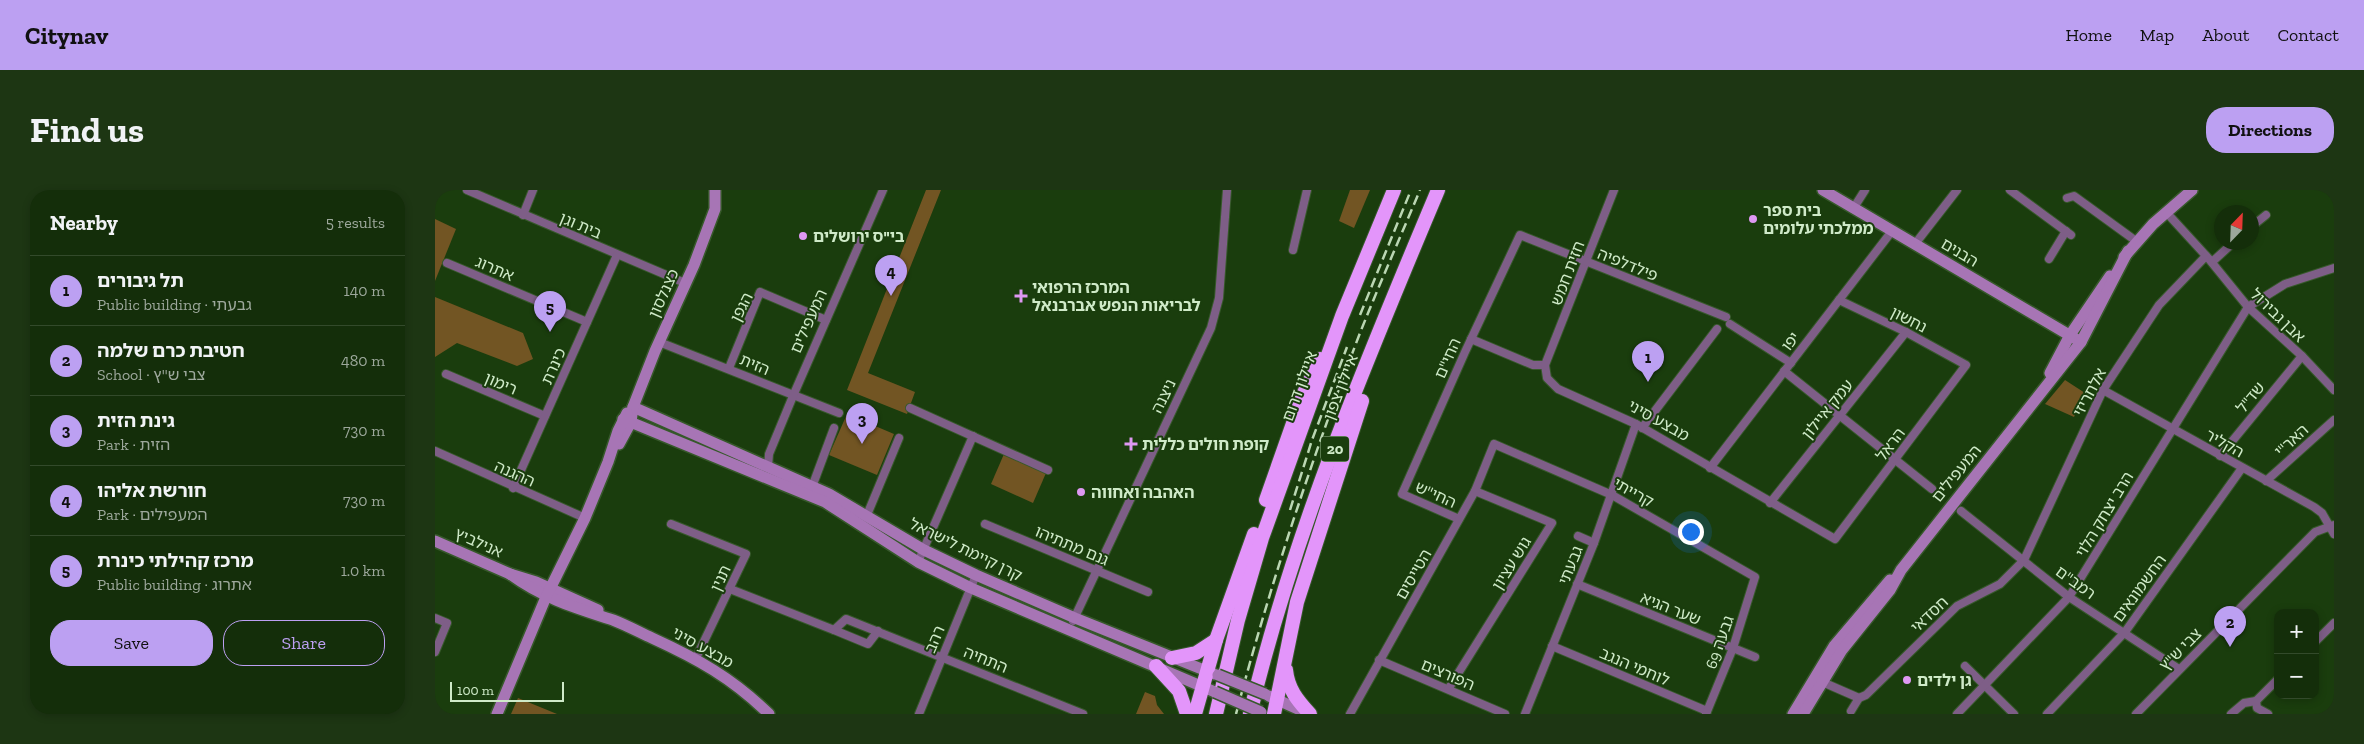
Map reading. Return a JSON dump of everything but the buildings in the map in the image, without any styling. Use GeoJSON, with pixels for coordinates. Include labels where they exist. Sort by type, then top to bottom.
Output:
{"type":"FeatureCollection","features":[{"type":"Feature","properties":{"kind":"highway","name":"איילון דרום"},"geometry":{"type":"LineString","coordinates":[[1216,714],[1238,620],[1262,538],[1342,316],[1394,190]]}},
{"type":"Feature","properties":{"kind":"highway","name":"איילון צפון"},"geometry":{"type":"LineString","coordinates":[[1262,714],[1267,645],[1285,583],[1394,294],[1438,190]]}},
{"type":"Feature","properties":{"kind":"highway"},"geometry":{"type":"LineString","coordinates":[[1262,714],[1271,697],[1284,660],[1297,602],[1343,462],[1394,294]]}},
{"type":"Feature","properties":{"kind":"highway"},"geometry":{"type":"LineString","coordinates":[[1195,714],[1201,686],[1212,673],[1216,640],[1303,395],[1342,316]]}},
{"type":"Feature","properties":{"kind":"highway"},"geometry":{"type":"LineString","coordinates":[[1173,658],[1196,653],[1216,640]]}},
{"type":"Feature","properties":{"kind":"highway"},"geometry":{"type":"LineString","coordinates":[[1284,660],[1289,687],[1295,698],[1309,714]]}},
{"type":"Feature","properties":{"kind":"highway"},"geometry":{"type":"LineString","coordinates":[[1156,666],[1179,691],[1187,714]]}},
{"type":"Feature","properties":{"kind":"street","name":"בית וגן"},"geometry":{"type":"LineString","coordinates":[[467,190],[685,283]]}},
{"type":"Feature","properties":{"kind":"street"},"geometry":{"type":"LineString","coordinates":[[523,215],[533,190]]}},
{"type":"Feature","properties":{"kind":"street","name":"כצנלסון"},"geometry":{"type":"LineString","coordinates":[[497,714],[552,594],[685,283],[715,209],[715,190]]}},
{"type":"Feature","properties":{"kind":"street","name":"המעפילים"},"geometry":{"type":"LineString","coordinates":[[768,467],[769,454],[793,396],[883,190]]}},
{"type":"Feature","properties":{"kind":"street","name":"ניצנה"},"geometry":{"type":"LineString","coordinates":[[1070,630],[1096,570],[1211,328],[1219,298],[1227,190]]}},
{"type":"Feature","properties":{"kind":"street"},"geometry":{"type":"LineString","coordinates":[[1293,250],[1307,190]]}},
{"type":"Feature","properties":{"kind":"street","name":"חזית חמש"},"geometry":{"type":"LineString","coordinates":[[1545,365],[1614,190]]}},
{"type":"Feature","properties":{"kind":"street","name":"הבנים"},"geometry":{"type":"LineString","coordinates":[[1823,190],[2081,342]]}},
{"type":"Feature","properties":{"kind":"street"},"geometry":{"type":"LineString","coordinates":[[1853,208],[1865,190]]}},
{"type":"Feature","properties":{"kind":"street"},"geometry":{"type":"LineString","coordinates":[[1915,244],[1957,190]]}},
{"type":"Feature","properties":{"kind":"street"},"geometry":{"type":"LineString","coordinates":[[2010,190],[2069,233],[2049,259]]}},
{"type":"Feature","properties":{"kind":"street","name":"המעפילים"},"geometry":{"type":"LineString","coordinates":[[2038,396],[2070,335],[2092,299],[2136,241],[2192,190]]}},
{"type":"Feature","properties":{"kind":"street"},"geometry":{"type":"LineString","coordinates":[[2067,198],[2075,196],[2136,241]]}},
{"type":"Feature","properties":{"kind":"street","name":"אבן גבירול"},"geometry":{"type":"LineString","coordinates":[[2166,212],[2212,262],[2248,307],[2301,356],[2334,390]]}},
{"type":"Feature","properties":{"kind":"street"},"geometry":{"type":"LineString","coordinates":[[2259,220],[2265,215]]}},
{"type":"Feature","properties":{"kind":"street","name":"יפו"},"geometry":{"type":"LineString","coordinates":[[1710,468],[1892,231]]}},
{"type":"Feature","properties":{"kind":"street","name":"פילדלפיה"},"geometry":{"type":"LineString","coordinates":[[1520,235],[1728,321],[1791,363]]}},
{"type":"Feature","properties":{"kind":"street","name":"החי\"ם"},"geometry":{"type":"LineString","coordinates":[[1402,494],[1520,235]]}},
{"type":"Feature","properties":{"kind":"street"},"geometry":{"type":"LineString","coordinates":[[2212,262],[2225,250]]}},
{"type":"Feature","properties":{"kind":"street","name":"המעפילים"},"geometry":{"type":"LineString","coordinates":[[1793,714],[1891,590],[1901,570],[2081,342],[2128,251]]}},
{"type":"Feature","properties":{"kind":"street","name":"כינרת"},"geometry":{"type":"LineString","coordinates":[[513,488],[617,255]]}},
{"type":"Feature","properties":{"kind":"street","name":"אלחריזי"},"geometry":{"type":"LineString","coordinates":[[2024,560],[2103,390],[2159,305],[2206,256]]}},
{"type":"Feature","properties":{"kind":"street","name":"אתרוג"},"geometry":{"type":"LineString","coordinates":[[447,263],[587,322]]}},
{"type":"Feature","properties":{"kind":"street"},"geometry":{"type":"LineString","coordinates":[[2248,307],[2285,284],[2334,268]]}},
{"type":"Feature","properties":{"kind":"street","name":"הגפן"},"geometry":{"type":"LineString","coordinates":[[729,368],[760,292],[826,320]]}},
{"type":"Feature","properties":{"kind":"street","name":"נחשון"},"geometry":{"type":"LineString","coordinates":[[1839,300],[1906,332],[1965,365]]}},
{"type":"Feature","properties":{"kind":"street","name":"הרב יצחק הלוי"},"geometry":{"type":"LineString","coordinates":[[1957,714],[1986,686],[2069,597],[2248,307]]}},
{"type":"Feature","properties":{"kind":"street","name":"גבעתי"},"geometry":{"type":"LineString","coordinates":[[1525,714],[1639,426],[1717,329]]}},
{"type":"Feature","properties":{"kind":"street","name":"עמק איילון"},"geometry":{"type":"LineString","coordinates":[[1771,503],[1906,332]]}},
{"type":"Feature","properties":{"kind":"street"},"geometry":{"type":"LineString","coordinates":[[1471,339],[1533,365],[1545,365]]}},
{"type":"Feature","properties":{"kind":"street","name":"הזית"},"geometry":{"type":"LineString","coordinates":[[659,342],[839,413]]}},
{"type":"Feature","properties":{"kind":"street","name":"שד\"ל"},"geometry":{"type":"LineString","coordinates":[[2220,456],[2301,356]]}},
{"type":"Feature","properties":{"kind":"street","name":"מבצע סיני"},"geometry":{"type":"LineString","coordinates":[[1545,365],[1547,378],[1558,389],[1639,426],[1835,538]]}},
{"type":"Feature","properties":{"kind":"street","name":"הראל"},"geometry":{"type":"LineString","coordinates":[[1835,538],[1895,461],[1965,365]]}},
{"type":"Feature","properties":{"kind":"street"},"geometry":{"type":"LineString","coordinates":[[1784,371],[1932,489]]}},
{"type":"Feature","properties":{"kind":"street","name":"רימון"},"geometry":{"type":"LineString","coordinates":[[446,374],[545,416]]}},
{"type":"Feature","properties":{"kind":"street","name":"הקליר"},"geometry":{"type":"LineString","coordinates":[[2103,390],[2314,507],[2331,525],[2334,534]]}},
{"type":"Feature","properties":{"kind":"street","name":"קרן קיימת לישראל"},"geometry":{"type":"LineString","coordinates":[[633,406],[812,487],[867,515],[924,550],[976,575],[1075,618],[1309,714]]}},
{"type":"Feature","properties":{"kind":"street"},"geometry":{"type":"LineString","coordinates":[[910,408],[1048,470]]}},
{"type":"Feature","properties":{"kind":"street","name":"כצנלסון"},"geometry":{"type":"LineString","coordinates":[[608,462],[620,443],[627,420]]}},
{"type":"Feature","properties":{"kind":"street","name":"קרן קיימת לישראל"},"geometry":{"type":"LineString","coordinates":[[627,420],[825,502],[918,562],[971,588],[1156,666],[1262,714]]}},
{"type":"Feature","properties":{"kind":"street","name":"האר\"י"},"geometry":{"type":"LineString","coordinates":[[2266,481],[2334,420]]}},
{"type":"Feature","properties":{"kind":"street"},"geometry":{"type":"LineString","coordinates":[[812,487],[834,428]]}},
{"type":"Feature","properties":{"kind":"street"},"geometry":{"type":"LineString","coordinates":[[620,443],[636,433],[651,430]]}},
{"type":"Feature","properties":{"kind":"street"},"geometry":{"type":"LineString","coordinates":[[918,562],[973,436]]}},
{"type":"Feature","properties":{"kind":"street"},"geometry":{"type":"LineString","coordinates":[[867,515],[899,438]]}},
{"type":"Feature","properties":{"kind":"street","name":"קרייתי"},"geometry":{"type":"LineString","coordinates":[[1493,444],[1612,494],[1755,577]]}},
{"type":"Feature","properties":{"kind":"street","name":"הטייסים"},"geometry":{"type":"LineString","coordinates":[[1350,714],[1475,491],[1493,444]]}},
{"type":"Feature","properties":{"kind":"street","name":"ההגנה"},"geometry":{"type":"LineString","coordinates":[[435,451],[513,488],[585,518]]}},
{"type":"Feature","properties":{"kind":"street","name":"החשמונאים"},"geometry":{"type":"LineString","coordinates":[[2047,714],[2125,632],[2242,468]]}},
{"type":"Feature","properties":{"kind":"street","name":"גוש עציון"},"geometry":{"type":"LineString","coordinates":[[1449,688],[1552,523],[1475,491]]}},
{"type":"Feature","properties":{"kind":"street","name":"החי\"ש"},"geometry":{"type":"LineString","coordinates":[[1402,494],[1459,519]]}},
{"type":"Feature","properties":{"kind":"street","name":"רמב\"ם"},"geometry":{"type":"LineString","coordinates":[[1961,511],[2069,597],[2125,632],[2179,670]]}},
{"type":"Feature","properties":{"kind":"street","name":"תנין"},"geometry":{"type":"LineString","coordinates":[[671,524],[746,554],[696,658]]}},
{"type":"Feature","properties":{"kind":"street","name":"גנם מתתיהו"},"geometry":{"type":"LineString","coordinates":[[985,524],[1148,592]]}},
{"type":"Feature","properties":{"kind":"street","name":"צבי ש\"ץ"},"geometry":{"type":"LineString","coordinates":[[2136,714],[2315,532],[2331,525]]}},
{"type":"Feature","properties":{"kind":"street"},"geometry":{"type":"LineString","coordinates":[[1578,536],[1594,543]]}},
{"type":"Feature","properties":{"kind":"street","name":"אנילביץ"},"geometry":{"type":"LineString","coordinates":[[435,541],[552,594]]}},
{"type":"Feature","properties":{"kind":"street","name":"חסדאי"},"geometry":{"type":"LineString","coordinates":[[1851,711],[1859,698],[1866,695],[1957,606],[2001,584],[2024,560]]}},
{"type":"Feature","properties":{"kind":"street","name":"רהב"},"geometry":{"type":"LineString","coordinates":[[919,714],[941,656],[976,575]]}},
{"type":"Feature","properties":{"kind":"street","name":"גבעה 69"},"geometry":{"type":"LineString","coordinates":[[1707,712],[1733,648],[1755,577]]}},
{"type":"Feature","properties":{"kind":"street","name":"שער הגיא"},"geometry":{"type":"LineString","coordinates":[[1577,584],[1755,657]]}},
{"type":"Feature","properties":{"kind":"street"},"geometry":{"type":"LineString","coordinates":[[730,589],[868,644],[877,631]]}},
{"type":"Feature","properties":{"kind":"street","name":"מבצע סיני"},"geometry":{"type":"LineString","coordinates":[[552,594],[592,607],[614,620],[696,658],[744,689],[769,714]]}},
{"type":"Feature","properties":{"kind":"street"},"geometry":{"type":"LineString","coordinates":[[435,618],[447,623],[435,652]]}},
{"type":"Feature","properties":{"kind":"street","name":"התחיה"},"geometry":{"type":"LineString","coordinates":[[834,630],[846,619],[1083,714]]}},
{"type":"Feature","properties":{"kind":"street"},"geometry":{"type":"LineString","coordinates":[[2319,638],[2334,623]]}},
{"type":"Feature","properties":{"kind":"street","name":"לוחמי הנגב"},"geometry":{"type":"LineString","coordinates":[[1552,646],[1707,712]]}},
{"type":"Feature","properties":{"kind":"street","name":"הפורצים"},"geometry":{"type":"LineString","coordinates":[[1379,660],[1449,688],[1505,714]]}},
{"type":"Feature","properties":{"kind":"street"},"geometry":{"type":"LineString","coordinates":[[1965,666],[2013,714]]}},
{"type":"Feature","properties":{"kind":"street"},"geometry":{"type":"LineString","coordinates":[[1818,680],[1859,698]]}},
{"type":"Feature","properties":{"kind":"street","name":"המעפילים"},"geometry":{"type":"LineString","coordinates":[[1803,714],[1818,680]]}},
{"type":"Feature","properties":{"kind":"street"},"geometry":{"type":"LineString","coordinates":[[2231,714],[2244,703],[2256,701],[2274,683]]}},
{"type":"Feature","properties":{"kind":"street"},"geometry":{"type":"LineString","coordinates":[[2256,701],[2257,708],[2268,714]]}},
{"type":"Feature","properties":{"kind":"shaded area"},"geometry":{"type":"Polygon","coordinates":[[[926,190],[941,190],[868,373],[915,392],[907,414],[847,390],[926,190]]]}},
{"type":"Feature","properties":{"kind":"shaded area"},"geometry":{"type":"Polygon","coordinates":[[[1350,190],[1370,190],[1354,228],[1339,221],[1350,190]]]}},
{"type":"Feature","properties":{"kind":"shaded area"},"geometry":{"type":"Polygon","coordinates":[[[435,219],[456,229],[435,281],[435,219]]]}},
{"type":"Feature","properties":{"kind":"shaded area"},"geometry":{"type":"Polygon","coordinates":[[[435,297],[523,333],[533,359],[517,366],[457,343],[435,357],[435,297]]]}},
{"type":"Feature","properties":{"kind":"shaded area"},"geometry":{"type":"Polygon","coordinates":[[[2065,380],[2085,393],[2074,417],[2045,404],[2065,380]]]}},
{"type":"Feature","properties":{"kind":"shaded area"},"geometry":{"type":"Polygon","coordinates":[[[847,414],[894,434],[877,475],[829,455],[847,414]]]}},
{"type":"Feature","properties":{"kind":"shaded area"},"geometry":{"type":"Polygon","coordinates":[[[1004,454],[1046,473],[1033,503],[991,484],[1004,454]]]}},
{"type":"Feature","properties":{"kind":"shaded area"},"geometry":{"type":"Polygon","coordinates":[[[1145,692],[1155,696],[1157,705],[1164,714],[1136,714],[1145,692]]]}},
{"type":"Feature","properties":{"kind":"shaded area"},"geometry":{"type":"Polygon","coordinates":[[[518,698],[557,714],[511,714],[518,698]]]}},
{"type":"Feature","properties":{"kind":"railway"},"geometry":{"type":"LineString","coordinates":[[1360,315],[1411,190]]}},
{"type":"Feature","properties":{"kind":"railway"},"geometry":{"type":"LineString","coordinates":[[1236,714],[1278,570],[1325,427],[1360,333],[1420,190]]}},
{"type":"Feature","properties":{"kind":"railway"},"geometry":{"type":"LineString","coordinates":[[1290,510],[1312,440],[1347,347]]}},
{"type":"Feature","properties":{"kind":"place","name":"בית ספר ממלכתי עלומים"},"geometry":{"type":"Point","coordinates":[1753,219]}},
{"type":"Feature","properties":{"kind":"place","name":"בי\"ס ירושלים"},"geometry":{"type":"Point","coordinates":[803,236]}},
{"type":"Feature","properties":{"kind":"place","name":"חורשת אליהו"},"geometry":{"type":"Point","coordinates":[891,296]}},
{"type":"Feature","properties":{"kind":"place","name":"המרכז הרפואי לבריאות הנפש אברבנאל"},"geometry":{"type":"Point","coordinates":[1021,296]}},
{"type":"Feature","properties":{"kind":"place","name":"מרכז קהילתי כינרת"},"geometry":{"type":"Point","coordinates":[550,332]}},
{"type":"Feature","properties":{"kind":"place","name":"תל גיבורים"},"geometry":{"type":"Point","coordinates":[1648,382]}},
{"type":"Feature","properties":{"kind":"place","name":"גינת הזית"},"geometry":{"type":"Point","coordinates":[862,444]}},
{"type":"Feature","properties":{"kind":"place","name":"קופת חולים כללית"},"geometry":{"type":"Point","coordinates":[1131,444]}},
{"type":"Feature","properties":{"kind":"place","name":"האהבה ואחווה"},"geometry":{"type":"Point","coordinates":[1081,492]}},
{"type":"Feature","properties":{"kind":"place","name":"חטיבת כרם שלמה"},"geometry":{"type":"Point","coordinates":[2230,647]}},
{"type":"Feature","properties":{"kind":"place","name":"גן ילדים"},"geometry":{"type":"Point","coordinates":[1907,680]}}]}
